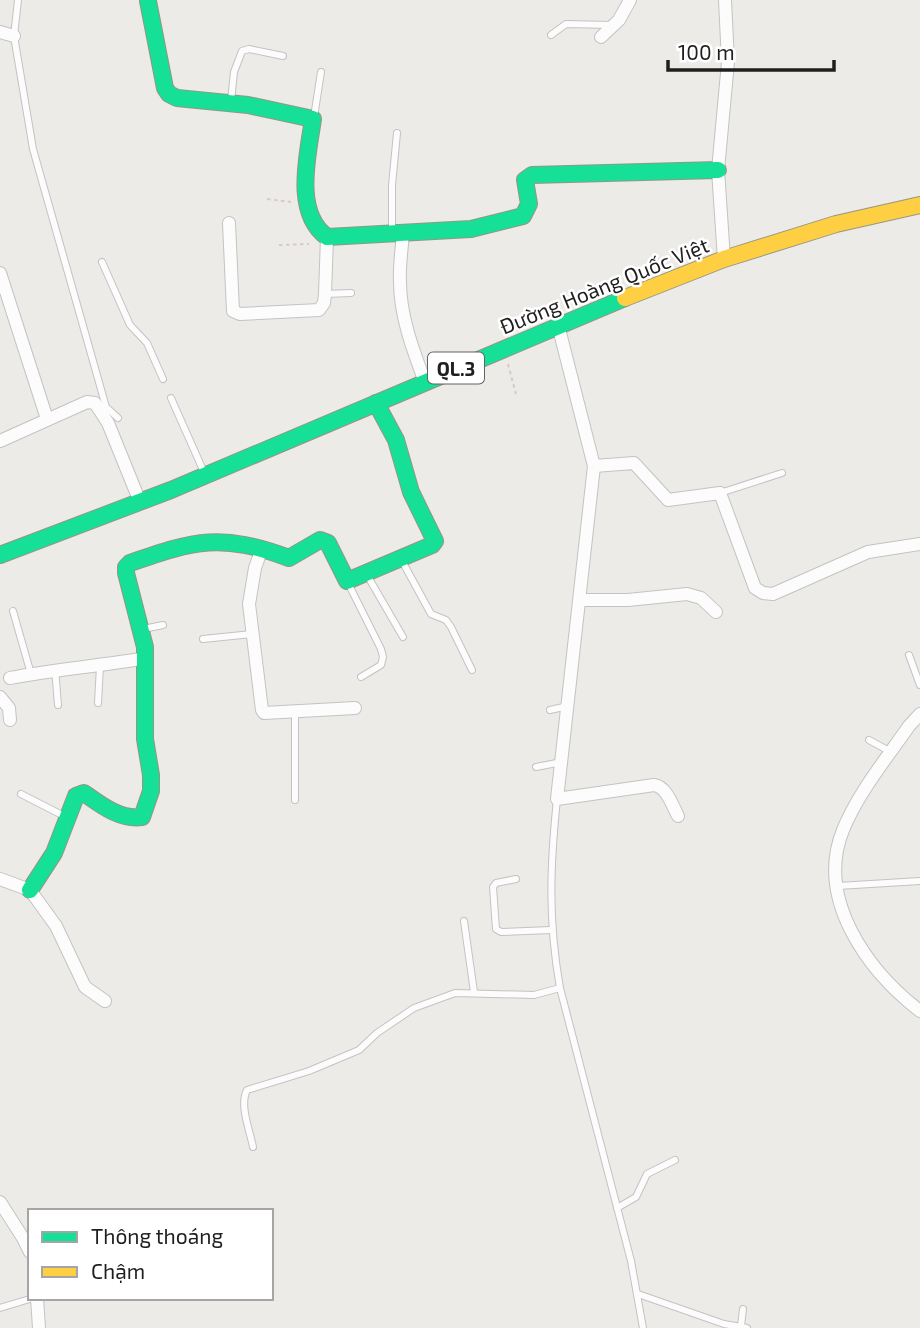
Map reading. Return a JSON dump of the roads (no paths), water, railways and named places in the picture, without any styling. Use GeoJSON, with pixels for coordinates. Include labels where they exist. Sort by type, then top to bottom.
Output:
{"type":"FeatureCollection","features":[{"type":"Feature","properties":{"kind":"main road"},"geometry":{"type":"LineString","coordinates":[[148,1],[165,88],[169,94],[177,98],[258,106],[313,118],[307,164],[309,204],[312,225],[327,240],[471,229],[523,216],[527,213],[529,203],[525,180],[532,175],[718,170]]}},
{"type":"Feature","properties":{"kind":"main road","name":"Đường Hoàng Quốc Việt"},"geometry":{"type":"LineString","coordinates":[[0,555],[140,502],[558,325],[724,259],[836,224],[920,205]]}},
{"type":"Feature","properties":{"kind":"main road"},"geometry":{"type":"LineString","coordinates":[[30,890],[54,853],[79,793],[84,793],[117,814],[137,818],[145,813],[152,783],[145,739],[146,658],[126,573],[130,563],[176,547],[206,541],[262,548],[289,558],[324,540],[347,581],[432,545],[435,541],[411,492],[396,440],[376,403]]}},
{"type":"Feature","properties":{"kind":"street"},"geometry":{"type":"LineString","coordinates":[[601,37],[613,26],[630,0]]}},
{"type":"Feature","properties":{"kind":"street"},"geometry":{"type":"LineString","coordinates":[[724,259],[718,170],[728,61],[725,0]]}},
{"type":"Feature","properties":{"kind":"street"},"geometry":{"type":"LineString","coordinates":[[0,32],[14,36]]}},
{"type":"Feature","properties":{"kind":"street"},"geometry":{"type":"LineString","coordinates":[[229,223],[233,311],[240,314],[315,312],[322,307],[327,240]]}},
{"type":"Feature","properties":{"kind":"street"},"geometry":{"type":"LineString","coordinates":[[398,233],[403,313],[425,382]]}},
{"type":"Feature","properties":{"kind":"street"},"geometry":{"type":"LineString","coordinates":[[0,273],[47,419]]}},
{"type":"Feature","properties":{"kind":"street"},"geometry":{"type":"LineString","coordinates":[[558,325],[594,466],[558,799],[654,785],[664,790],[678,816]]}},
{"type":"Feature","properties":{"kind":"street"},"geometry":{"type":"LineString","coordinates":[[0,440],[86,402],[95,403],[108,423],[140,502]]}},
{"type":"Feature","properties":{"kind":"street"},"geometry":{"type":"LineString","coordinates":[[594,466],[634,463],[668,500],[720,493],[755,588],[762,593],[773,594],[867,552],[920,544]]}},
{"type":"Feature","properties":{"kind":"street"},"geometry":{"type":"LineString","coordinates":[[262,548],[249,604],[262,710],[264,713],[355,708]]}},
{"type":"Feature","properties":{"kind":"street"},"geometry":{"type":"LineString","coordinates":[[580,600],[628,600],[687,594],[701,598],[716,612]]}},
{"type":"Feature","properties":{"kind":"street"},"geometry":{"type":"LineString","coordinates":[[10,678],[55,669],[100,666],[146,658]]}},
{"type":"Feature","properties":{"kind":"street"},"geometry":{"type":"LineString","coordinates":[[0,696],[9,708],[10,720]]}},
{"type":"Feature","properties":{"kind":"street"},"geometry":{"type":"LineString","coordinates":[[920,714],[891,752],[853,811],[842,831],[836,852],[842,907],[861,949],[890,985],[920,1011]]}},
{"type":"Feature","properties":{"kind":"street"},"geometry":{"type":"LineString","coordinates":[[0,879],[30,890],[56,926],[85,987],[105,1001]]}},
{"type":"Feature","properties":{"kind":"street"},"geometry":{"type":"LineString","coordinates":[[0,1202],[28,1248]]}},
{"type":"Feature","properties":{"kind":"street"},"geometry":{"type":"LineString","coordinates":[[35,1300],[39,1328]]}},
{"type":"Feature","properties":{"kind":"lane"},"geometry":{"type":"LineString","coordinates":[[18,0],[14,36],[36,161],[106,407],[118,418]]}},
{"type":"Feature","properties":{"kind":"lane"},"geometry":{"type":"LineString","coordinates":[[551,35],[566,24],[613,26]]}},
{"type":"Feature","properties":{"kind":"lane"},"geometry":{"type":"LineString","coordinates":[[231,103],[234,72],[242,51],[248,49],[283,56]]}},
{"type":"Feature","properties":{"kind":"lane"},"geometry":{"type":"LineString","coordinates":[[313,118],[321,72]]}},
{"type":"Feature","properties":{"kind":"lane"},"geometry":{"type":"LineString","coordinates":[[397,133],[392,185],[398,233]]}},
{"type":"Feature","properties":{"kind":"lane"},"geometry":{"type":"LineString","coordinates":[[102,262],[130,325],[147,343],[163,379]]}},
{"type":"Feature","properties":{"kind":"lane"},"geometry":{"type":"LineString","coordinates":[[325,294],[351,293]]}},
{"type":"Feature","properties":{"kind":"lane"},"geometry":{"type":"LineString","coordinates":[[171,398],[205,475]]}},
{"type":"Feature","properties":{"kind":"lane"},"geometry":{"type":"LineString","coordinates":[[720,493],[782,473]]}},
{"type":"Feature","properties":{"kind":"lane"},"geometry":{"type":"LineString","coordinates":[[400,558],[432,614],[446,620],[451,626],[472,670]]}},
{"type":"Feature","properties":{"kind":"lane"},"geometry":{"type":"LineString","coordinates":[[366,572],[403,637]]}},
{"type":"Feature","properties":{"kind":"lane"},"geometry":{"type":"LineString","coordinates":[[347,581],[366,616],[383,657],[380,665],[361,677]]}},
{"type":"Feature","properties":{"kind":"lane"},"geometry":{"type":"LineString","coordinates":[[13,611],[31,674]]}},
{"type":"Feature","properties":{"kind":"lane"},"geometry":{"type":"LineString","coordinates":[[141,630],[163,625]]}},
{"type":"Feature","properties":{"kind":"lane"},"geometry":{"type":"LineString","coordinates":[[203,639],[252,634]]}},
{"type":"Feature","properties":{"kind":"lane"},"geometry":{"type":"LineString","coordinates":[[909,655],[920,685]]}},
{"type":"Feature","properties":{"kind":"lane"},"geometry":{"type":"LineString","coordinates":[[98,703],[100,666]]}},
{"type":"Feature","properties":{"kind":"lane"},"geometry":{"type":"LineString","coordinates":[[55,669],[58,705]]}},
{"type":"Feature","properties":{"kind":"lane"},"geometry":{"type":"LineString","coordinates":[[550,710],[568,706]]}},
{"type":"Feature","properties":{"kind":"lane"},"geometry":{"type":"LineString","coordinates":[[295,712],[295,800]]}},
{"type":"Feature","properties":{"kind":"lane"},"geometry":{"type":"LineString","coordinates":[[869,740],[891,752]]}},
{"type":"Feature","properties":{"kind":"lane"},"geometry":{"type":"LineString","coordinates":[[536,766],[562,762]]}},
{"type":"Feature","properties":{"kind":"lane"},"geometry":{"type":"LineString","coordinates":[[21,794],[68,817]]}},
{"type":"Feature","properties":{"kind":"lane"},"geometry":{"type":"LineString","coordinates":[[558,799],[551,854],[551,930],[560,988],[638,1294],[643,1328]]}},
{"type":"Feature","properties":{"kind":"lane"},"geometry":{"type":"LineString","coordinates":[[516,879],[496,883],[493,887],[496,929],[501,932],[551,930]]}},
{"type":"Feature","properties":{"kind":"lane"},"geometry":{"type":"LineString","coordinates":[[838,886],[920,881]]}},
{"type":"Feature","properties":{"kind":"lane"},"geometry":{"type":"LineString","coordinates":[[464,921],[474,992]]}},
{"type":"Feature","properties":{"kind":"lane"},"geometry":{"type":"LineString","coordinates":[[253,1147],[244,1104],[247,1090],[309,1071],[359,1050],[377,1033],[414,1008],[456,993],[534,995],[560,988]]}},
{"type":"Feature","properties":{"kind":"lane"},"geometry":{"type":"LineString","coordinates":[[617,1208],[636,1197],[647,1174],[675,1160]]}},
{"type":"Feature","properties":{"kind":"lane"},"geometry":{"type":"LineString","coordinates":[[638,1294],[724,1324],[744,1327],[743,1309]]}},
{"type":"Feature","properties":{"kind":"lane"},"geometry":{"type":"LineString","coordinates":[[0,1308],[28,1300]]}}]}
